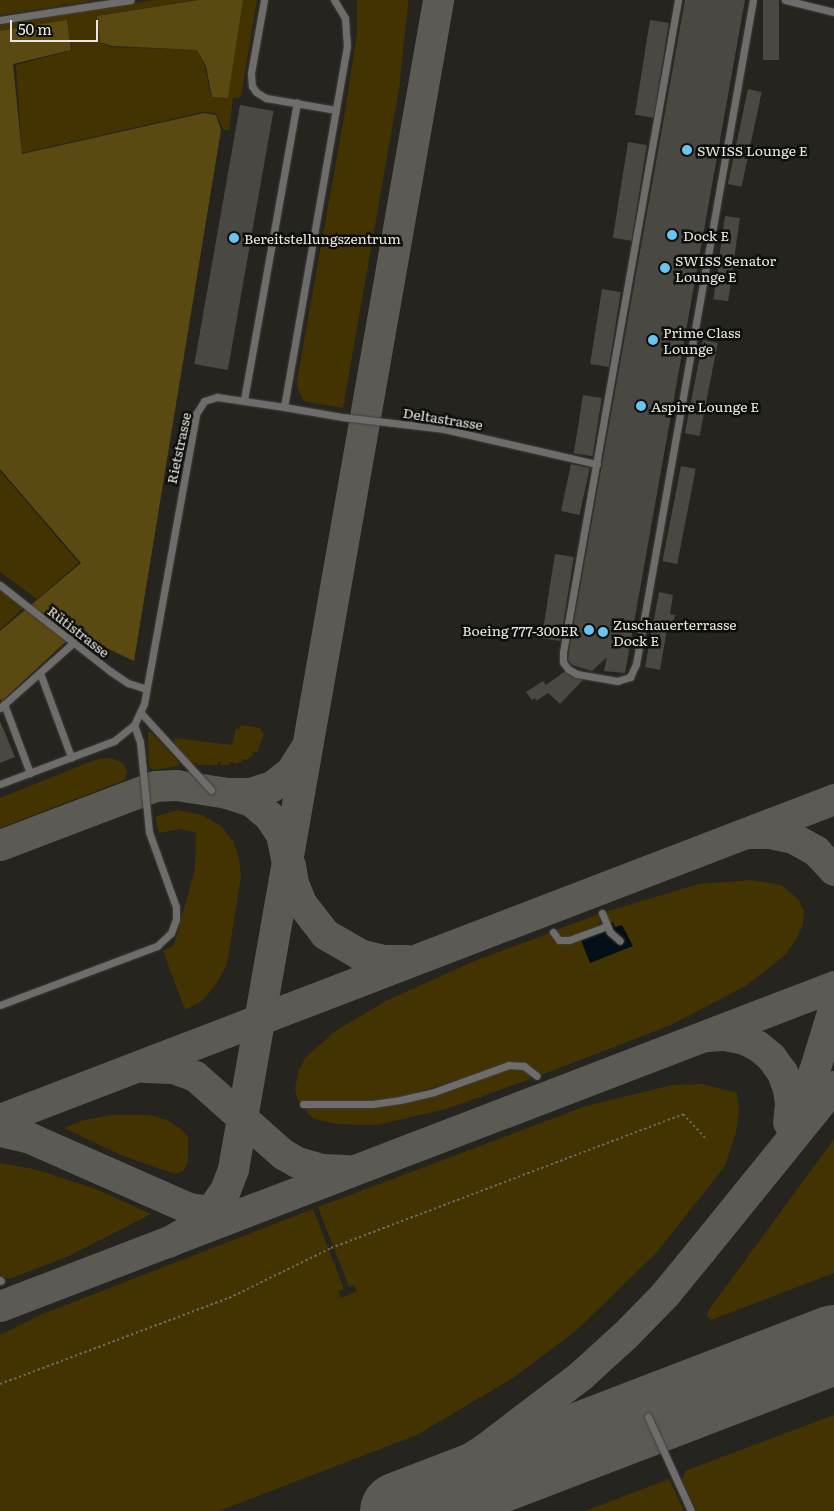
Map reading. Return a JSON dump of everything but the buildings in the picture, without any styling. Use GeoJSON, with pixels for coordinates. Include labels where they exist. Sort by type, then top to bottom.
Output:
{"type":"FeatureCollection","features":[{"type":"Feature","properties":{"kind":"lane"},"geometry":{"type":"LineString","coordinates":[[0,20],[130,0]]}},
{"type":"Feature","properties":{"kind":"lane"},"geometry":{"type":"LineString","coordinates":[[264,0],[251,73],[252,86],[256,92],[266,98],[336,110]]}},
{"type":"Feature","properties":{"kind":"lane"},"geometry":{"type":"LineString","coordinates":[[284,407],[347,37],[344,18],[334,0]]}},
{"type":"Feature","properties":{"kind":"lane"},"geometry":{"type":"LineString","coordinates":[[678,0],[563,652],[563,662],[568,669],[577,674],[621,681],[630,677],[636,664],[753,0]]}},
{"type":"Feature","properties":{"kind":"lane"},"geometry":{"type":"LineString","coordinates":[[785,0],[834,12]]}},
{"type":"Feature","properties":{"kind":"lane"},"geometry":{"type":"LineString","coordinates":[[244,400],[297,103]]}},
{"type":"Feature","properties":{"kind":"lane","name":"Rietstrasse"},"geometry":{"type":"LineString","coordinates":[[0,784],[114,741],[134,725],[141,713],[146,689],[199,406],[210,398],[226,397],[284,407]]}},
{"type":"Feature","properties":{"kind":"lane","name":"Deltastrasse"},"geometry":{"type":"LineString","coordinates":[[284,407],[342,417],[444,429],[597,464]]}},
{"type":"Feature","properties":{"kind":"lane","name":"Rütistrasse"},"geometry":{"type":"LineString","coordinates":[[0,585],[128,683],[146,689]]}},
{"type":"Feature","properties":{"kind":"lane"},"geometry":{"type":"LineString","coordinates":[[30,773],[2,706],[74,642]]}},
{"type":"Feature","properties":{"kind":"lane"},"geometry":{"type":"LineString","coordinates":[[40,673],[71,757]]}},
{"type":"Feature","properties":{"kind":"lane"},"geometry":{"type":"LineString","coordinates":[[141,713],[211,790]]}},
{"type":"Feature","properties":{"kind":"lane"},"geometry":{"type":"LineString","coordinates":[[0,1005],[157,946],[171,934],[176,918],[176,907],[149,832],[140,742],[134,725]]}},
{"type":"Feature","properties":{"kind":"lane"},"geometry":{"type":"LineString","coordinates":[[602,913],[610,932],[620,941]]}},
{"type":"Feature","properties":{"kind":"lane"},"geometry":{"type":"LineString","coordinates":[[553,932],[559,940],[569,940],[607,926]]}},
{"type":"Feature","properties":{"kind":"lane"},"geometry":{"type":"LineString","coordinates":[[303,1104],[362,1104],[400,1100],[434,1092],[509,1065],[524,1066],[537,1076]]}},
{"type":"Feature","properties":{"kind":"lane"},"geometry":{"type":"LineString","coordinates":[[648,1417],[690,1511]]}},
{"type":"Feature","properties":{"kind":"path"},"geometry":{"type":"LineString","coordinates":[[0,1384],[228,1298],[330,1248],[683,1114],[706,1140]]}},
{"type":"Feature","properties":{"kind":"shaded area"},"geometry":{"type":"Polygon","coordinates":[[[0,0],[98,0],[0,15],[0,0]]]}},
{"type":"Feature","properties":{"kind":"shaded area"},"geometry":{"type":"Polygon","coordinates":[[[153,0],[195,0],[97,16],[100,42],[111,47],[197,50],[205,66],[211,97],[228,98],[243,0],[257,0],[241,97],[233,98],[229,131],[223,129],[216,113],[203,112],[22,153],[16,65],[72,50],[67,21],[0,31],[0,25],[153,0]]]}},
{"type":"Feature","properties":{"kind":"shaded area"},"geometry":{"type":"Polygon","coordinates":[[[198,0],[243,0],[228,98],[212,97],[206,66],[197,50],[112,46],[100,42],[97,16],[198,0]]]}},
{"type":"Feature","properties":{"kind":"shaded area"},"geometry":{"type":"Polygon","coordinates":[[[357,0],[408,0],[408,6],[399,89],[343,408],[304,401],[298,390],[297,380],[344,117],[357,33],[357,0]]]}},
{"type":"Feature","properties":{"kind":"shaded area"},"geometry":{"type":"Polygon","coordinates":[[[67,20],[71,50],[13,64],[22,154],[204,113],[216,115],[221,130],[134,661],[75,633],[2,701],[0,699],[0,631],[81,563],[0,469],[0,31],[67,20]]]}},
{"type":"Feature","properties":{"kind":"shaded area"},"geometry":{"type":"Polygon","coordinates":[[[0,471],[79,563],[37,599],[0,572],[0,471]]]}},
{"type":"Feature","properties":{"kind":"shaded area"},"geometry":{"type":"Polygon","coordinates":[[[0,588],[24,607],[1,629],[0,628],[0,588]]]}},
{"type":"Feature","properties":{"kind":"shaded area"},"geometry":{"type":"Polygon","coordinates":[[[241,725],[260,728],[264,734],[257,753],[254,751],[252,753],[254,755],[246,760],[242,759],[242,762],[234,764],[230,762],[229,765],[221,765],[221,762],[218,762],[217,765],[197,765],[197,763],[190,762],[174,742],[175,738],[232,745],[236,728],[239,729],[241,725]]]}},
{"type":"Feature","properties":{"kind":"shaded area"},"geometry":{"type":"Polygon","coordinates":[[[148,732],[151,732],[179,762],[178,766],[154,770],[149,767],[148,732]]]}},
{"type":"Feature","properties":{"kind":"shaded area"},"geometry":{"type":"Polygon","coordinates":[[[111,758],[123,763],[127,771],[125,780],[0,828],[0,798],[97,759],[111,758]]]}},
{"type":"Feature","properties":{"kind":"shaded area"},"geometry":{"type":"Polygon","coordinates":[[[177,810],[202,815],[221,826],[233,841],[239,858],[241,876],[227,964],[217,983],[202,1001],[185,1010],[163,951],[174,945],[195,869],[196,833],[180,829],[159,833],[155,817],[177,810]]]}},
{"type":"Feature","properties":{"kind":"shaded area"},"geometry":{"type":"Polygon","coordinates":[[[751,880],[781,885],[798,899],[804,911],[803,925],[795,941],[785,955],[747,985],[671,1025],[541,1075],[534,1068],[516,1061],[408,1095],[374,1101],[298,1101],[295,1089],[298,1073],[305,1058],[334,1032],[386,1001],[472,962],[550,933],[556,941],[564,944],[599,932],[613,931],[605,912],[699,884],[751,880]]]}},
{"type":"Feature","properties":{"kind":"shaded area"},"geometry":{"type":"Polygon","coordinates":[[[599,914],[600,922],[596,926],[571,937],[564,937],[556,930],[599,914]]]}},
{"type":"Feature","properties":{"kind":"shaded area"},"geometry":{"type":"Polygon","coordinates":[[[613,922],[615,927],[622,925],[633,946],[590,963],[579,935],[613,922]]]}},
{"type":"Feature","properties":{"kind":"shaded area"},"geometry":{"type":"Polygon","coordinates":[[[513,1067],[522,1069],[533,1078],[446,1109],[377,1125],[335,1124],[313,1118],[306,1111],[309,1108],[360,1108],[398,1103],[441,1092],[513,1067]]]}},
{"type":"Feature","properties":{"kind":"shaded area"},"geometry":{"type":"Polygon","coordinates":[[[703,1084],[737,1093],[739,1112],[736,1132],[725,1166],[656,1253],[578,1329],[513,1378],[417,1435],[219,1511],[0,1511],[0,1335],[40,1315],[313,1209],[344,1289],[338,1291],[341,1298],[357,1291],[354,1285],[349,1287],[318,1207],[586,1106],[672,1085],[703,1084]]]}},
{"type":"Feature","properties":{"kind":"shaded area"},"geometry":{"type":"Polygon","coordinates":[[[111,1115],[150,1115],[167,1120],[180,1128],[188,1137],[188,1162],[184,1170],[175,1174],[123,1156],[64,1128],[84,1120],[111,1115]]]}},
{"type":"Feature","properties":{"kind":"shaded area"},"geometry":{"type":"Polygon","coordinates":[[[834,1139],[834,1273],[711,1320],[707,1316],[708,1311],[834,1139]]]}},
{"type":"Feature","properties":{"kind":"shaded area"},"geometry":{"type":"Polygon","coordinates":[[[0,1163],[34,1169],[96,1189],[151,1214],[69,1256],[9,1279],[0,1276],[0,1163]]]}},
{"type":"Feature","properties":{"kind":"shaded area"},"geometry":{"type":"Polygon","coordinates":[[[834,1415],[834,1511],[696,1511],[682,1480],[685,1471],[834,1415]]]}},
{"type":"Feature","properties":{"kind":"shaded area"},"geometry":{"type":"Polygon","coordinates":[[[669,1479],[684,1511],[585,1511],[669,1479]]]}},
{"type":"Feature","properties":{"kind":"taxiway"},"geometry":{"type":"LineString","coordinates":[[168,1242],[192,1228],[211,1210],[225,1190],[233,1169],[438,0]]}},
{"type":"Feature","properties":{"kind":"taxiway"},"geometry":{"type":"LineString","coordinates":[[286,858],[281,834],[269,816],[251,801],[227,793],[250,793],[272,786],[291,771],[305,749]]}},
{"type":"Feature","properties":{"kind":"taxiway"},"geometry":{"type":"LineString","coordinates":[[0,845],[155,786],[176,785],[227,793]]}},
{"type":"Feature","properties":{"kind":"taxiway"},"geometry":{"type":"LineString","coordinates":[[0,1119],[834,799]]}},
{"type":"Feature","properties":{"kind":"taxiway"},"geometry":{"type":"LineString","coordinates":[[750,833],[770,833],[793,838],[816,851],[834,870]]}},
{"type":"Feature","properties":{"kind":"taxiway"},"geometry":{"type":"LineString","coordinates":[[290,865],[293,883],[301,903],[325,934],[359,954],[383,960],[406,960]]}},
{"type":"Feature","properties":{"kind":"taxiway"},"geometry":{"type":"LineString","coordinates":[[0,1306],[834,986]]}},
{"type":"Feature","properties":{"kind":"taxiway"},"geometry":{"type":"LineString","coordinates":[[791,1121],[814,1071],[834,1006]]}},
{"type":"Feature","properties":{"kind":"taxiway"},"geometry":{"type":"LineString","coordinates":[[708,1036],[724,1035],[744,1039],[758,1046],[771,1057],[782,1072],[788,1089],[790,1104],[788,1122]]}},
{"type":"Feature","properties":{"kind":"taxiway"},"geometry":{"type":"LineString","coordinates":[[144,1067],[173,1068],[195,1076],[283,1154],[297,1162],[321,1169],[346,1170]]}},
{"type":"Feature","properties":{"kind":"taxiway"},"geometry":{"type":"LineString","coordinates":[[377,1511],[430,1483],[484,1449],[581,1375],[625,1335],[665,1294],[834,1086]]}},
{"type":"Feature","properties":{"kind":"taxiway"},"geometry":{"type":"LineString","coordinates":[[0,1131],[30,1138],[189,1208],[225,1213]]}},
{"type":"Feature","properties":{"kind":"runway"},"geometry":{"type":"LineString","coordinates":[[399,1511],[834,1344]]}},
{"type":"Feature","properties":{"kind":"place","name":"SWISS Lounge E"},"geometry":{"type":"Point","coordinates":[687,150]}},
{"type":"Feature","properties":{"kind":"place","name":"Dock E"},"geometry":{"type":"Point","coordinates":[672,235]}},
{"type":"Feature","properties":{"kind":"place","name":"Bereitstellungszentrum"},"geometry":{"type":"Point","coordinates":[234,238]}},
{"type":"Feature","properties":{"kind":"place","name":"SWISS Senator Lounge E"},"geometry":{"type":"Point","coordinates":[665,268]}},
{"type":"Feature","properties":{"kind":"place","name":"Prime Class Lounge"},"geometry":{"type":"Point","coordinates":[653,340]}},
{"type":"Feature","properties":{"kind":"place","name":"Aspire Lounge E"},"geometry":{"type":"Point","coordinates":[641,406]}},
{"type":"Feature","properties":{"kind":"place","name":"Boeing 777-300ER"},"geometry":{"type":"Point","coordinates":[589,630]}},
{"type":"Feature","properties":{"kind":"place","name":"Zuschauerterrasse Dock E"},"geometry":{"type":"Point","coordinates":[603,632]}}]}
